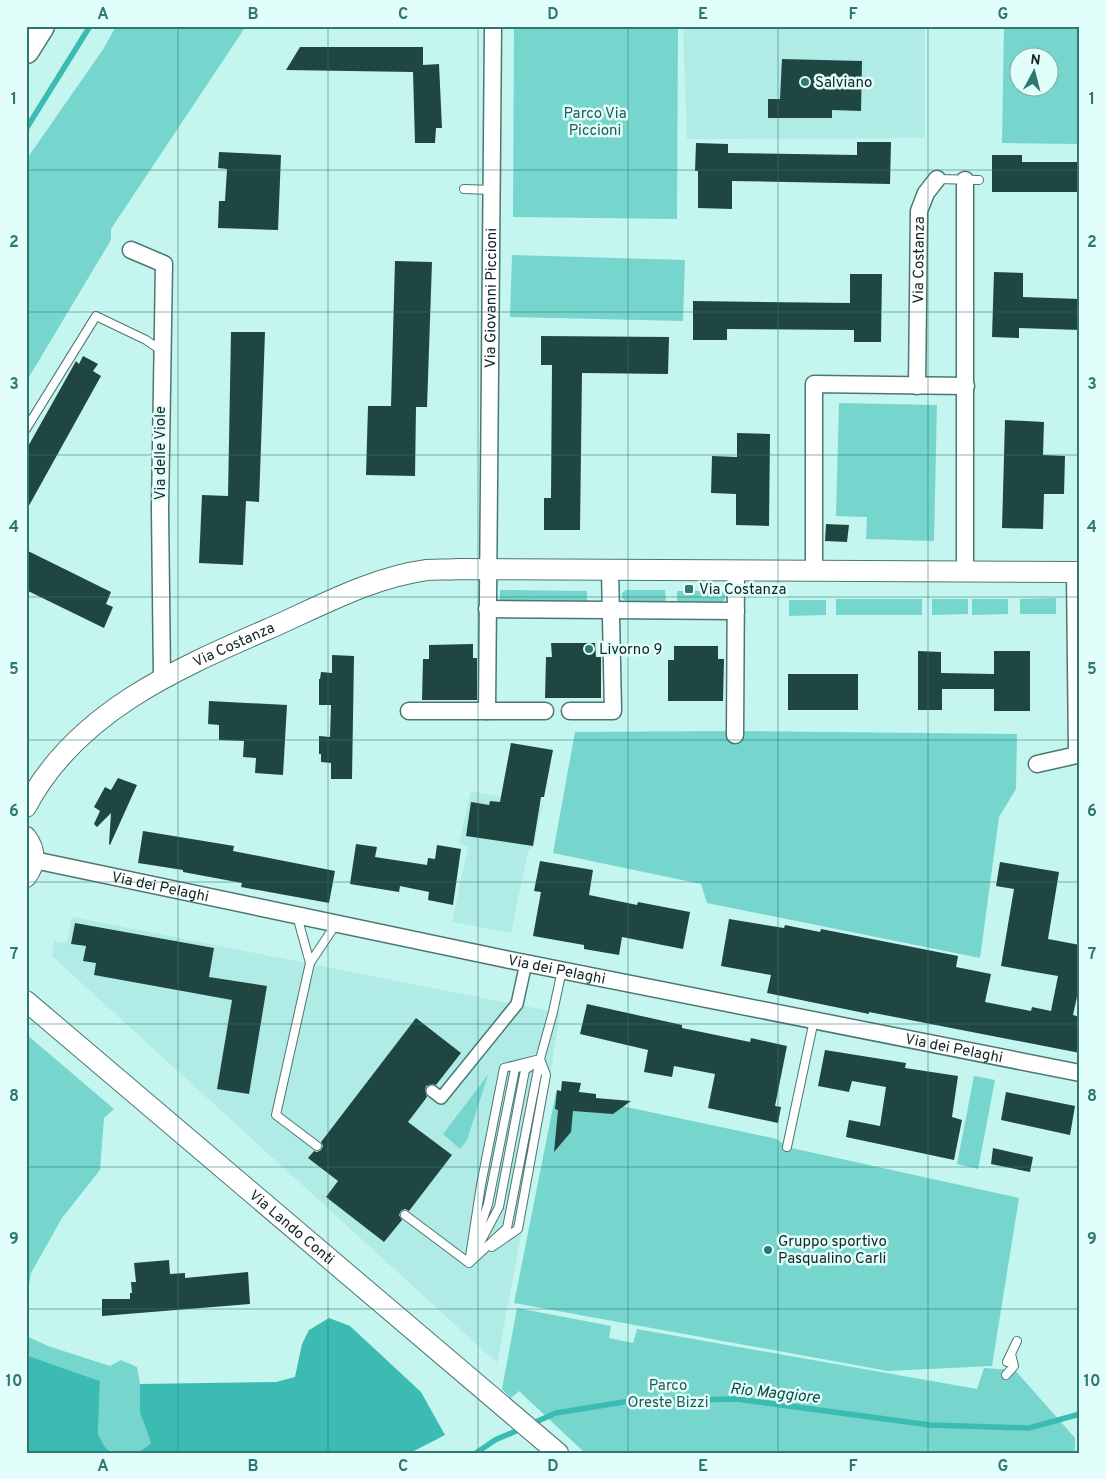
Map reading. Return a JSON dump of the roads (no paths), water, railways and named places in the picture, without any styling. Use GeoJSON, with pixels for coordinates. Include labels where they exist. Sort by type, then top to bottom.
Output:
{"type":"FeatureCollection","features":[{"type":"Feature","properties":{"kind":"highway"},"geometry":{"type":"LineString","coordinates":[[26,50],[41,26]]}},
{"type":"Feature","properties":{"kind":"street","name":"Via Giovanni Piccioni"},"geometry":{"type":"LineString","coordinates":[[487,570],[493,26]]}},
{"type":"Feature","properties":{"kind":"street","name":"Via Costanza"},"geometry":{"type":"LineString","coordinates":[[917,386],[919,211],[926,193],[937,179]]}},
{"type":"Feature","properties":{"kind":"street"},"geometry":{"type":"LineString","coordinates":[[965,571],[966,386],[972,180]]}},
{"type":"Feature","properties":{"kind":"street","name":"Via delle Viole"},"geometry":{"type":"LineString","coordinates":[[131,250],[164,264],[160,509],[162,678]]}},
{"type":"Feature","properties":{"kind":"street"},"geometry":{"type":"LineString","coordinates":[[814,571],[814,384],[966,386]]}},
{"type":"Feature","properties":{"kind":"street","name":"Via Costanza"},"geometry":{"type":"LineString","coordinates":[[26,807],[53,766],[74,742],[118,705],[203,656],[363,587],[402,575],[428,570],[1077,572]]}},
{"type":"Feature","properties":{"kind":"street"},"geometry":{"type":"LineString","coordinates":[[487,570],[487,711]]}},
{"type":"Feature","properties":{"kind":"street"},"geometry":{"type":"LineString","coordinates":[[570,711],[613,711],[610,570]]}},
{"type":"Feature","properties":{"kind":"street"},"geometry":{"type":"LineString","coordinates":[[735,735],[736,570]]}},
{"type":"Feature","properties":{"kind":"street"},"geometry":{"type":"LineString","coordinates":[[1037,764],[1076,756],[1077,572]]}},
{"type":"Feature","properties":{"kind":"street"},"geometry":{"type":"LineString","coordinates":[[487,609],[736,611]]}},
{"type":"Feature","properties":{"kind":"street"},"geometry":{"type":"LineString","coordinates":[[408,711],[545,711]]}},
{"type":"Feature","properties":{"kind":"street"},"geometry":{"type":"LineString","coordinates":[[26,837],[32,848],[30,868]]}},
{"type":"Feature","properties":{"kind":"street","name":"Via dei Pelaghi"},"geometry":{"type":"LineString","coordinates":[[30,868],[297,916],[1080,1073]]}},
{"type":"Feature","properties":{"kind":"street"},"geometry":{"type":"LineString","coordinates":[[432,1091],[441,1098],[448,1079],[517,1004],[526,963]]}},
{"type":"Feature","properties":{"kind":"street","name":"Via Lando Conti"},"geometry":{"type":"LineString","coordinates":[[26,1001],[558,1453]]}},
{"type":"Feature","properties":{"kind":"lane"},"geometry":{"type":"LineString","coordinates":[[937,179],[972,180]]}},
{"type":"Feature","properties":{"kind":"lane"},"geometry":{"type":"LineString","coordinates":[[464,189],[492,190]]}},
{"type":"Feature","properties":{"kind":"lane"},"geometry":{"type":"LineString","coordinates":[[26,429],[96,316],[146,340],[162,351]]}},
{"type":"Feature","properties":{"kind":"lane"},"geometry":{"type":"LineString","coordinates":[[297,916],[310,963]]}},
{"type":"Feature","properties":{"kind":"lane"},"geometry":{"type":"LineString","coordinates":[[317,1146],[276,1115],[310,963],[336,924]]}},
{"type":"Feature","properties":{"kind":"lane"},"geometry":{"type":"LineString","coordinates":[[469,1263],[518,1229],[546,1075],[540,1059],[567,971]]}},
{"type":"Feature","properties":{"kind":"lane"},"geometry":{"type":"LineString","coordinates":[[787,1147],[814,1020]]}},
{"type":"Feature","properties":{"kind":"lane"},"geometry":{"type":"LineString","coordinates":[[469,1263],[499,1207],[525,1070],[540,1059]]}},
{"type":"Feature","properties":{"kind":"lane"},"geometry":{"type":"LineString","coordinates":[[469,1263],[481,1185],[504,1068],[540,1059]]}},
{"type":"Feature","properties":{"kind":"lane"},"geometry":{"type":"LineString","coordinates":[[405,1215],[469,1263]]}},
{"type":"Feature","properties":{"kind":"lane"},"geometry":{"type":"LineString","coordinates":[[1006,1375],[1014,1366],[1009,1358],[1017,1341]]}},
{"type":"Feature","properties":{"kind":"waterway"},"geometry":{"type":"LineString","coordinates":[[26,129],[90,26]]}},
{"type":"Feature","properties":{"kind":"waterway","name":"Rio Maggiore"},"geometry":{"type":"LineString","coordinates":[[531,1424],[556,1413],[630,1401],[737,1399],[930,1425],[1029,1428],[1080,1414]]}},
{"type":"Feature","properties":{"kind":"waterway","name":"Rio Maggiore"},"geometry":{"type":"LineString","coordinates":[[476,1453],[495,1440],[523,1428]]}},
{"type":"Feature","properties":{"kind":"place","name":"Salviano"},"geometry":{"type":"Point","coordinates":[805,82]}},
{"type":"Feature","properties":{"kind":"place","name":"Via Costanza"},"geometry":{"type":"Point","coordinates":[689,589]}},
{"type":"Feature","properties":{"kind":"place","name":"Livorno 9"},"geometry":{"type":"Point","coordinates":[589,649]}},
{"type":"Feature","properties":{"kind":"place","name":"Gruppo sportivo Pasqualino Carli"},"geometry":{"type":"Point","coordinates":[768,1250]}},
{"type":"Feature","properties":{"kind":"park label","name":"Parco Via Piccioni"},"geometry":{"type":"Point","coordinates":[595,122]}},
{"type":"Feature","properties":{"kind":"park label","name":"Parco Oreste Bizzi"},"geometry":{"type":"Point","coordinates":[668,1394]}}]}
